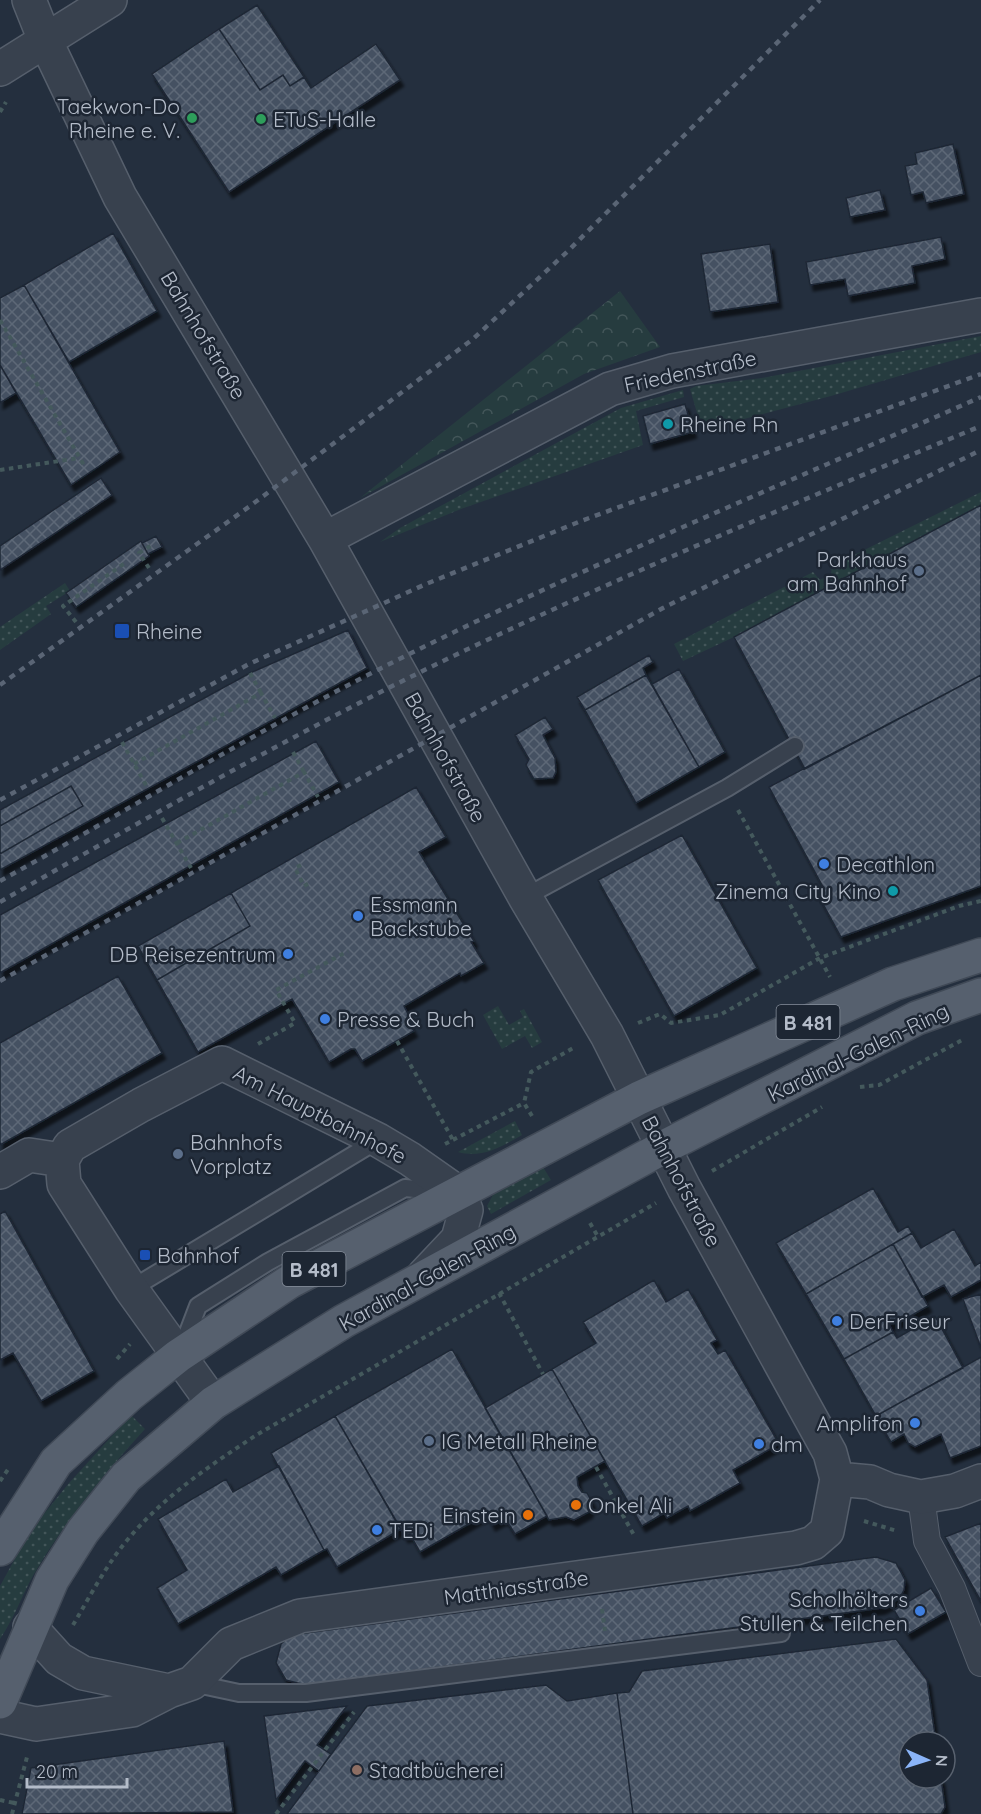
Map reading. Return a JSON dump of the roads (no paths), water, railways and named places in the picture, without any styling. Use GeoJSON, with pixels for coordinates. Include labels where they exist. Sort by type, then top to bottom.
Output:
{"type":"FeatureCollection","features":[{"type":"Feature","properties":{"kind":"main road","name":"Kardinal-Galen-Ring"},"geometry":{"type":"LineString","coordinates":[[0,1549],[56,1462],[143,1382],[289,1282],[639,1098],[893,984],[981,955]]}},
{"type":"Feature","properties":{"kind":"main road","name":"Kardinal-Galen-Ring"},"geometry":{"type":"LineString","coordinates":[[0,1702],[30,1627],[52,1580],[83,1531],[126,1477],[213,1403],[344,1321],[664,1147],[917,1018],[981,995]]}},
{"type":"Feature","properties":{"kind":"street","name":"Bahnhofstraße"},"geometry":{"type":"LineString","coordinates":[[29,0],[45,40],[120,197],[325,539],[525,897],[594,1011],[684,1188],[830,1454],[837,1479]]}},
{"type":"Feature","properties":{"kind":"street"},"geometry":{"type":"LineString","coordinates":[[0,69],[110,0]]}},
{"type":"Feature","properties":{"kind":"street","name":"Friedenstraße"},"geometry":{"type":"LineString","coordinates":[[325,539],[610,389],[672,371],[981,315]]}},
{"type":"Feature","properties":{"kind":"street","name":"Am Hauptbahnhofe"},"geometry":{"type":"LineString","coordinates":[[62,1160],[70,1146],[141,1105],[222,1063],[378,1140],[457,1192]]}},
{"type":"Feature","properties":{"kind":"street"},"geometry":{"type":"LineString","coordinates":[[0,1172],[28,1155],[62,1160],[64,1184],[131,1289],[213,1403]]}},
{"type":"Feature","properties":{"kind":"street"},"geometry":{"type":"LineString","coordinates":[[419,1281],[458,1239],[466,1210],[457,1192]]}},
{"type":"Feature","properties":{"kind":"street"},"geometry":{"type":"LineString","coordinates":[[837,1479],[870,1482],[889,1490],[921,1497],[955,1491],[981,1481]]}},
{"type":"Feature","properties":{"kind":"street","name":"Matthiasstraße"},"geometry":{"type":"LineString","coordinates":[[0,1716],[36,1724],[132,1710],[180,1687],[231,1644],[300,1616],[597,1576],[813,1543],[827,1531],[837,1479]]}},
{"type":"Feature","properties":{"kind":"street"},"geometry":{"type":"LineString","coordinates":[[921,1497],[927,1541],[952,1588],[981,1663]]}},
{"type":"Feature","properties":{"kind":"street"},"geometry":{"type":"LineString","coordinates":[[30,1627],[59,1659],[83,1672],[180,1687]]}},
{"type":"Feature","properties":{"kind":"lane"},"geometry":{"type":"LineString","coordinates":[[525,897],[727,788],[795,746]]}},
{"type":"Feature","properties":{"kind":"lane"},"geometry":{"type":"LineString","coordinates":[[131,1289],[378,1140]]}},
{"type":"Feature","properties":{"kind":"lane"},"geometry":{"type":"LineString","coordinates":[[180,1687],[238,1693],[306,1693],[402,1683],[781,1633]]}},
{"type":"Feature","properties":{"kind":"railway"},"geometry":{"type":"LineString","coordinates":[[0,685],[250,506],[473,339],[568,251],[820,0]]}},
{"type":"Feature","properties":{"kind":"railway"},"geometry":{"type":"LineString","coordinates":[[0,800],[249,664],[426,584],[581,521],[981,374]]}},
{"type":"Feature","properties":{"kind":"railway"},"geometry":{"type":"LineString","coordinates":[[0,881],[269,728],[436,641],[590,568],[981,397]]}},
{"type":"Feature","properties":{"kind":"railway"},"geometry":{"type":"LineString","coordinates":[[0,902],[290,739],[408,678],[659,562],[981,426]]}},
{"type":"Feature","properties":{"kind":"railway"},"geometry":{"type":"LineString","coordinates":[[0,981],[663,608],[981,450]]}},
{"type":"Feature","properties":{"kind":"place","name":"Taekwon-Do Rheine e. V."},"geometry":{"type":"Point","coordinates":[192,118]}},
{"type":"Feature","properties":{"kind":"place","name":"ETuS-Halle"},"geometry":{"type":"Point","coordinates":[261,119]}},
{"type":"Feature","properties":{"kind":"place","name":"Rheine Rn"},"geometry":{"type":"Point","coordinates":[668,424]}},
{"type":"Feature","properties":{"kind":"place","name":"Parkhaus am Bahnhof"},"geometry":{"type":"Point","coordinates":[919,571]}},
{"type":"Feature","properties":{"kind":"place","name":"Rheine"},"geometry":{"type":"Point","coordinates":[122,631]}},
{"type":"Feature","properties":{"kind":"place","name":"Decathlon"},"geometry":{"type":"Point","coordinates":[824,864]}},
{"type":"Feature","properties":{"kind":"place","name":"Zinema City Kino"},"geometry":{"type":"Point","coordinates":[893,891]}},
{"type":"Feature","properties":{"kind":"place","name":"Essmann Backstube"},"geometry":{"type":"Point","coordinates":[358,916]}},
{"type":"Feature","properties":{"kind":"place","name":"DB Reisezentrum"},"geometry":{"type":"Point","coordinates":[288,954]}},
{"type":"Feature","properties":{"kind":"place","name":"Presse & Buch"},"geometry":{"type":"Point","coordinates":[325,1019]}},
{"type":"Feature","properties":{"kind":"place","name":"Bahnhofs Vorplatz"},"geometry":{"type":"Point","coordinates":[178,1154]}},
{"type":"Feature","properties":{"kind":"place","name":"Bahnhof"},"geometry":{"type":"Point","coordinates":[145,1255]}},
{"type":"Feature","properties":{"kind":"place","name":"DerFriseur"},"geometry":{"type":"Point","coordinates":[837,1321]}},
{"type":"Feature","properties":{"kind":"place","name":"Amplifon"},"geometry":{"type":"Point","coordinates":[915,1423]}},
{"type":"Feature","properties":{"kind":"place","name":"IG Metall Rheine"},"geometry":{"type":"Point","coordinates":[429,1441]}},
{"type":"Feature","properties":{"kind":"place","name":"dm"},"geometry":{"type":"Point","coordinates":[759,1444]}},
{"type":"Feature","properties":{"kind":"place","name":"Onkel Ali"},"geometry":{"type":"Point","coordinates":[576,1505]}},
{"type":"Feature","properties":{"kind":"place","name":"Einstein"},"geometry":{"type":"Point","coordinates":[528,1515]}},
{"type":"Feature","properties":{"kind":"place","name":"TEDi"},"geometry":{"type":"Point","coordinates":[377,1530]}},
{"type":"Feature","properties":{"kind":"place","name":"Scholhölters Stullen & Teilchen"},"geometry":{"type":"Point","coordinates":[920,1611]}},
{"type":"Feature","properties":{"kind":"place","name":"Stadtbücherei"},"geometry":{"type":"Point","coordinates":[357,1770]}}]}
